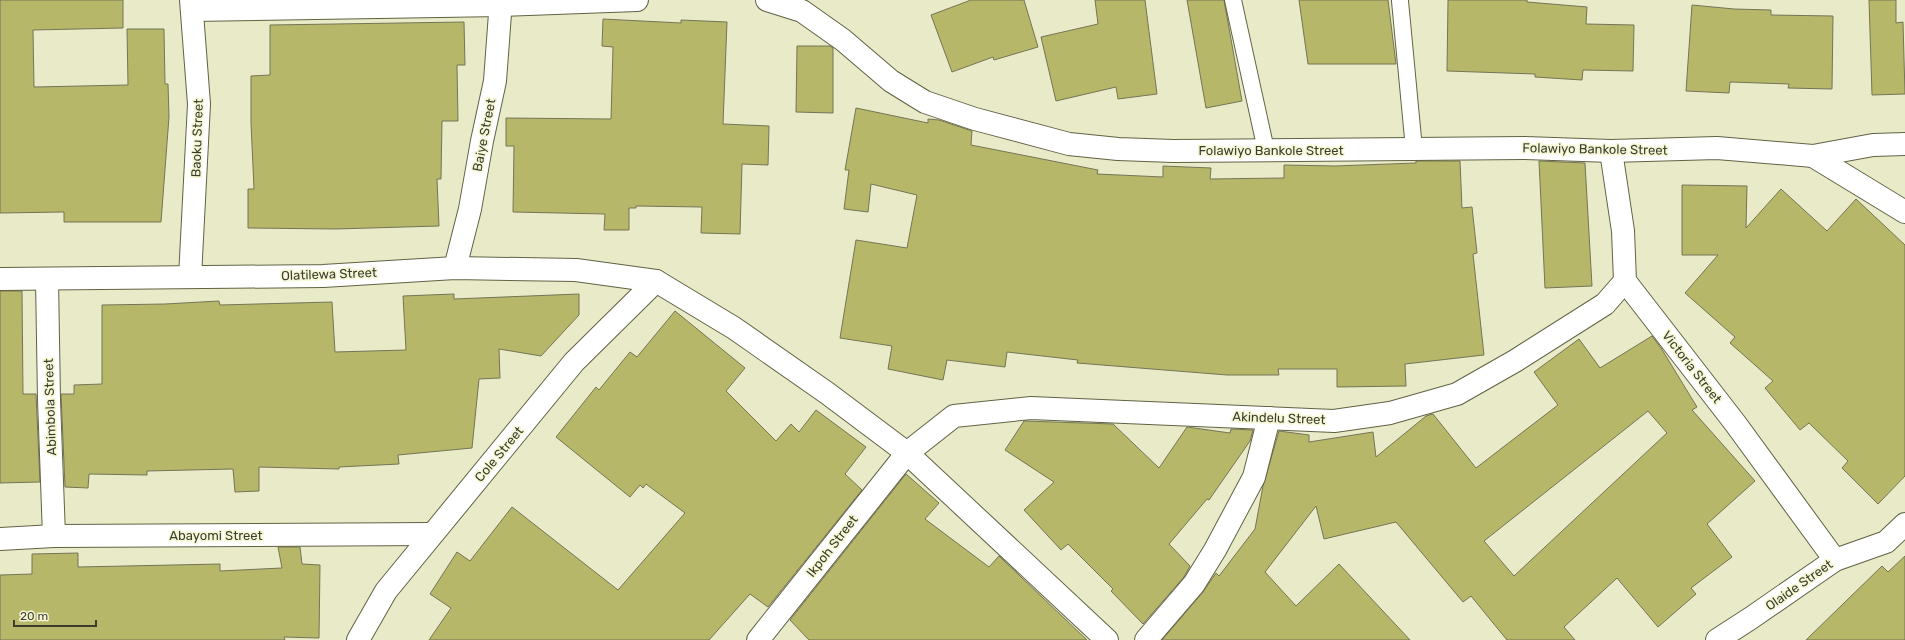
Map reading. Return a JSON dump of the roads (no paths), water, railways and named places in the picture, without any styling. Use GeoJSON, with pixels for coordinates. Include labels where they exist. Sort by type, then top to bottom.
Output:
{"type":"FeatureCollection","features":[{"type":"Feature","properties":{"kind":"street"},"geometry":{"type":"LineString","coordinates":[[192,5],[502,3],[637,0]]}},
{"type":"Feature","properties":{"kind":"street","name":"Folawiyo Bankole Street"},"geometry":{"type":"LineString","coordinates":[[768,0],[802,11],[843,40],[891,81],[924,102],[975,119],[1076,144],[1118,149],[1173,151],[1525,148],[1611,151],[1717,148],[1813,156]]}},
{"type":"Feature","properties":{"kind":"street","name":"Baiye Street"},"geometry":{"type":"LineString","coordinates":[[455,268],[470,209],[495,80],[502,3]]}},
{"type":"Feature","properties":{"kind":"street","name":"Baoku Street"},"geometry":{"type":"LineString","coordinates":[[190,277],[199,104],[192,5]]}},
{"type":"Feature","properties":{"kind":"street"},"geometry":{"type":"LineString","coordinates":[[1813,156],[1873,145],[1905,144]]}},
{"type":"Feature","properties":{"kind":"street"},"geometry":{"type":"LineString","coordinates":[[1611,151],[1623,231],[1625,281]]}},
{"type":"Feature","properties":{"kind":"street"},"geometry":{"type":"LineString","coordinates":[[1813,156],[1905,212]]}},
{"type":"Feature","properties":{"kind":"street","name":"Olatilewa Street"},"geometry":{"type":"LineString","coordinates":[[0,279],[323,276],[455,268],[576,270],[656,281]]}},
{"type":"Feature","properties":{"kind":"street","name":"Abimbola Street"},"geometry":{"type":"LineString","coordinates":[[47,279],[49,400],[54,536]]}},
{"type":"Feature","properties":{"kind":"street"},"geometry":{"type":"LineString","coordinates":[[656,281],[734,328],[827,393],[907,453],[1107,640]]}},
{"type":"Feature","properties":{"kind":"street","name":"Cole Street"},"geometry":{"type":"LineString","coordinates":[[358,640],[386,592],[574,362],[656,281]]}},
{"type":"Feature","properties":{"kind":"street","name":"Akindelu Street"},"geometry":{"type":"LineString","coordinates":[[907,453],[954,416],[1031,408],[1334,421],[1390,413],[1457,394],[1515,361],[1605,304],[1625,281]]}},
{"type":"Feature","properties":{"kind":"street","name":"Victoria Street"},"geometry":{"type":"LineString","coordinates":[[1625,281],[1735,423],[1835,560]]}},
{"type":"Feature","properties":{"kind":"street"},"geometry":{"type":"LineString","coordinates":[[1146,640],[1194,584],[1215,550],[1254,476],[1269,418]]}},
{"type":"Feature","properties":{"kind":"street","name":"Ikpoh Street"},"geometry":{"type":"LineString","coordinates":[[758,640],[907,453]]}},
{"type":"Feature","properties":{"kind":"street","name":"Olaide Street"},"geometry":{"type":"LineString","coordinates":[[1717,640],[1835,560],[1886,542],[1905,524]]}},
{"type":"Feature","properties":{"kind":"street","name":"Abayomi Street"},"geometry":{"type":"LineString","coordinates":[[0,539],[54,536],[432,534]]}},
{"type":"Feature","properties":{"kind":"lane"},"geometry":{"type":"LineString","coordinates":[[1233,0],[1266,150]]}},
{"type":"Feature","properties":{"kind":"lane"},"geometry":{"type":"LineString","coordinates":[[1400,1],[1414,149]]}}]}
